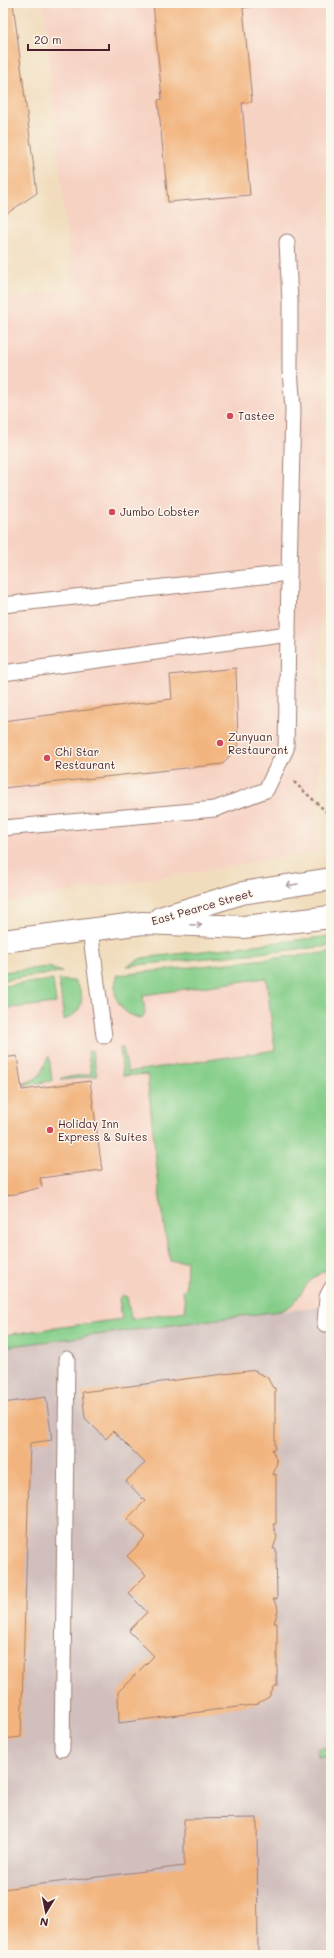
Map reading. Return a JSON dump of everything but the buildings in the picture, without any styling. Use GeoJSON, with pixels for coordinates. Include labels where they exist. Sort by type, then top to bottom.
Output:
{"type":"FeatureCollection","features":[{"type":"Feature","properties":{"kind":"street","name":"East Pearce Street"},"geometry":{"type":"LineString","coordinates":[[143,924],[242,893],[331,879]]}},
{"type":"Feature","properties":{"kind":"street","name":"East Pearce Street"},"geometry":{"type":"LineString","coordinates":[[3,941],[143,924],[243,927],[331,918]]}},
{"type":"Feature","properties":{"kind":"lane"},"geometry":{"type":"LineString","coordinates":[[3,828],[215,809],[266,790],[286,749],[293,409],[290,370],[290,301],[287,242]]}},
{"type":"Feature","properties":{"kind":"lane"},"geometry":{"type":"LineString","coordinates":[[3,605],[289,573]]}},
{"type":"Feature","properties":{"kind":"lane"},"geometry":{"type":"LineString","coordinates":[[3,673],[288,634]]}},
{"type":"Feature","properties":{"kind":"lane"},"geometry":{"type":"LineString","coordinates":[[90,930],[104,1036]]}},
{"type":"Feature","properties":{"kind":"lane"},"geometry":{"type":"LineString","coordinates":[[325,1324],[327,1297],[331,1289]]}},
{"type":"Feature","properties":{"kind":"lane"},"geometry":{"type":"LineString","coordinates":[[62,1749],[67,1359]]}},
{"type":"Feature","properties":{"kind":"path"},"geometry":{"type":"LineString","coordinates":[[277,766],[331,816]]}},
{"type":"Feature","properties":{"kind":"shaded area"},"geometry":{"type":"Polygon","coordinates":[[[43,3],[330,3],[317,852],[3,903],[3,300],[72,289],[43,3]]]}},
{"type":"Feature","properties":{"kind":"shaded area"},"geometry":{"type":"Polygon","coordinates":[[[331,962],[331,1306],[3,1342],[3,1006],[331,962]]]}},
{"type":"Feature","properties":{"kind":"shaded area"},"geometry":{"type":"Polygon","coordinates":[[[331,1306],[331,1955],[3,1955],[3,1342],[331,1306]]]}},
{"type":"Feature","properties":{"kind":"green space"},"geometry":{"type":"Polygon","coordinates":[[[331,936],[331,946],[127,966],[142,958],[331,936]]]}},
{"type":"Feature","properties":{"kind":"green space"},"geometry":{"type":"Polygon","coordinates":[[[331,952],[331,1268],[311,1280],[293,1303],[280,1311],[3,1347],[3,1335],[122,1319],[119,1299],[122,1295],[127,1297],[131,1319],[186,1311],[183,1291],[186,1288],[187,1261],[170,1261],[161,1207],[147,1074],[123,1076],[120,1048],[123,1048],[128,1072],[275,1050],[266,978],[143,995],[145,1013],[142,1018],[128,1014],[119,1003],[115,990],[118,975],[331,952]]]}},
{"type":"Feature","properties":{"kind":"green space"},"geometry":{"type":"Polygon","coordinates":[[[48,967],[62,972],[3,980],[3,972],[48,967]]]}},
{"type":"Feature","properties":{"kind":"green space"},"geometry":{"type":"Polygon","coordinates":[[[53,980],[56,1003],[3,1009],[3,986],[53,980]]]}},
{"type":"Feature","properties":{"kind":"green space"},"geometry":{"type":"Polygon","coordinates":[[[59,980],[74,981],[81,992],[82,998],[79,1009],[64,1020],[59,980]]]}},
{"type":"Feature","properties":{"kind":"green space"},"geometry":{"type":"Polygon","coordinates":[[[92,1050],[97,1076],[62,1080],[61,1078],[91,1074],[88,1053],[92,1050]]]}},
{"type":"Feature","properties":{"kind":"green space"},"geometry":{"type":"Polygon","coordinates":[[[49,1056],[52,1081],[24,1085],[24,1083],[35,1079],[41,1073],[49,1056]]]}},
{"type":"Feature","properties":{"kind":"green space"},"geometry":{"type":"Polygon","coordinates":[[[331,1747],[331,1757],[318,1757],[318,1749],[331,1747]]]}},
{"type":"Feature","properties":{"kind":"place","name":"Tastee"},"geometry":{"type":"Point","coordinates":[230,416]}},
{"type":"Feature","properties":{"kind":"place","name":"Jumbo Lobster"},"geometry":{"type":"Point","coordinates":[112,512]}},
{"type":"Feature","properties":{"kind":"place","name":"Zunyuan Restaurant"},"geometry":{"type":"Point","coordinates":[220,743]}},
{"type":"Feature","properties":{"kind":"place","name":"Chi Star Restaurant"},"geometry":{"type":"Point","coordinates":[47,758]}},
{"type":"Feature","properties":{"kind":"place","name":"Holiday Inn Express & Suites"},"geometry":{"type":"Point","coordinates":[50,1130]}}]}
